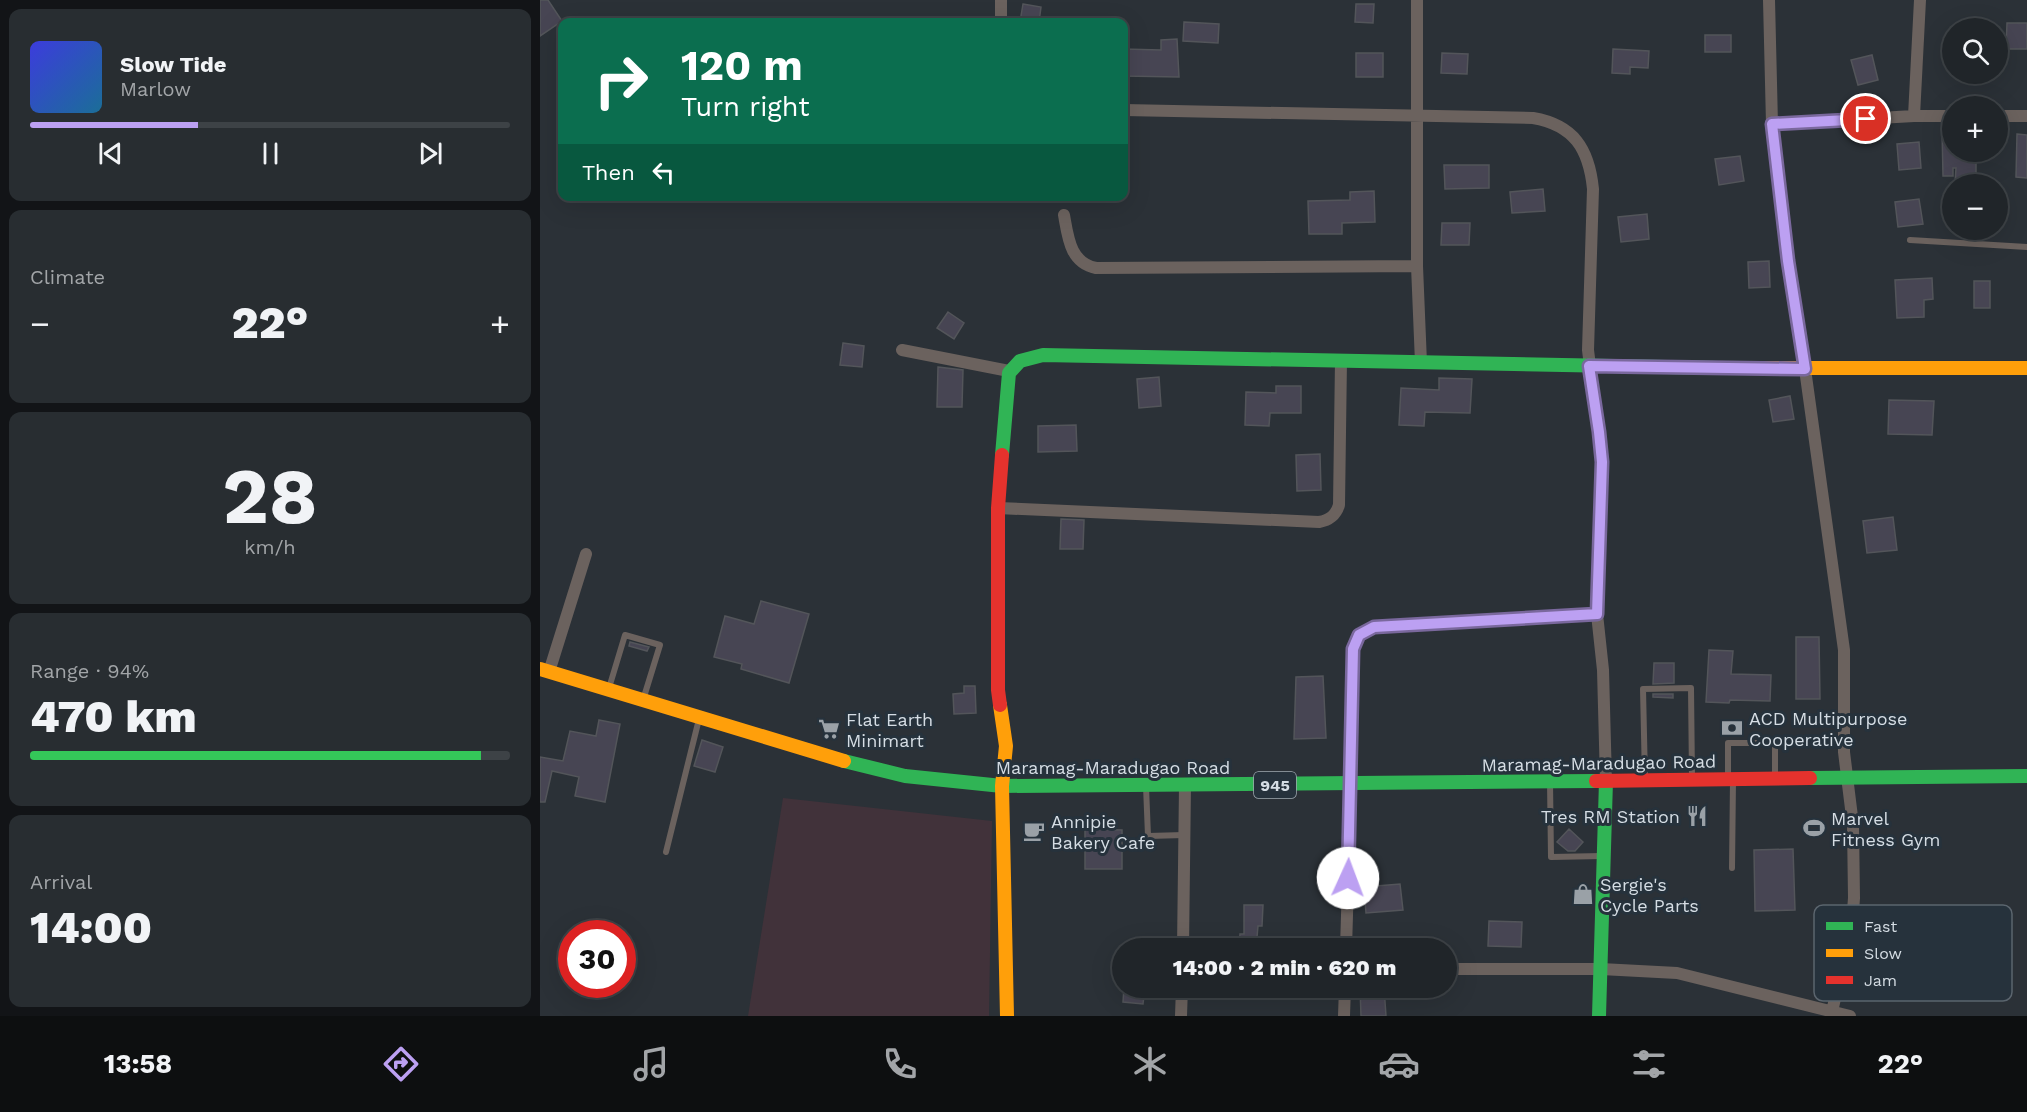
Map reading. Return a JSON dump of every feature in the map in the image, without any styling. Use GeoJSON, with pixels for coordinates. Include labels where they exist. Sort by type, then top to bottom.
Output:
{"type":"FeatureCollection","features":[{"type":"Feature","properties":{"kind":"street"},"geometry":{"type":"LineString","coordinates":[[1001,0],[1001,18]]}},
{"type":"Feature","properties":{"kind":"street"},"geometry":{"type":"LineString","coordinates":[[1417,0],[1417,266],[1421,363]]}},
{"type":"Feature","properties":{"kind":"street"},"geometry":{"type":"LineString","coordinates":[[1769,0],[1772,124],[1788,261],[1844,651],[1844,752],[1853,825],[1853,905]]}},
{"type":"Feature","properties":{"kind":"street"},"geometry":{"type":"LineString","coordinates":[[1914,116],[1920,0]]}},
{"type":"Feature","properties":{"kind":"street"},"geometry":{"type":"LineString","coordinates":[[1128,110],[1533,118],[1547,120],[1567,130],[1580,145],[1591,173],[1593,189],[1588,330],[1589,366],[1602,462],[1597,614],[1603,670],[1606,781],[1599,1016]]}},
{"type":"Feature","properties":{"kind":"street"},"geometry":{"type":"LineString","coordinates":[[1772,124],[1942,116]]}},
{"type":"Feature","properties":{"kind":"street"},"geometry":{"type":"LineString","coordinates":[[2008,116],[2027,116]]}},
{"type":"Feature","properties":{"kind":"street"},"geometry":{"type":"LineString","coordinates":[[1064,215],[1074,252],[1085,266],[1095,268],[1417,266]]}},
{"type":"Feature","properties":{"kind":"street"},"geometry":{"type":"LineString","coordinates":[[902,350],[1008,371]]}},
{"type":"Feature","properties":{"kind":"street"},"geometry":{"type":"LineString","coordinates":[[1007,1016],[1002,786],[1006,746],[998,690],[998,508],[1008,371],[1013,364],[1042,355],[1805,369],[2027,368]]}},
{"type":"Feature","properties":{"kind":"street"},"geometry":{"type":"LineString","coordinates":[[998,508],[1327,521],[1337,512],[1339,505],[1341,360]]}},
{"type":"Feature","properties":{"kind":"street"},"geometry":{"type":"LineString","coordinates":[[545,670],[586,554]]}},
{"type":"Feature","properties":{"kind":"street"},"geometry":{"type":"LineString","coordinates":[[1346,938],[1353,649],[1359,635],[1374,627],[1597,614]]}},
{"type":"Feature","properties":{"kind":"street","name":"Maramag-Maradugao Road"},"geometry":{"type":"LineString","coordinates":[[545,670],[817,754],[905,776],[1002,786],[2027,776]]}},
{"type":"Feature","properties":{"kind":"street"},"geometry":{"type":"LineString","coordinates":[[1183,938],[1185,785]]}},
{"type":"Feature","properties":{"kind":"street"},"geometry":{"type":"LineString","coordinates":[[1457,969],[1601,969],[1677,973],[1850,1016]]}},
{"type":"Feature","properties":{"kind":"street"},"geometry":{"type":"LineString","coordinates":[[1181,1016],[1182,998]]}},
{"type":"Feature","properties":{"kind":"street"},"geometry":{"type":"LineString","coordinates":[[1344,1016],[1345,998]]}},
{"type":"Feature","properties":{"kind":"lane"},"geometry":{"type":"LineString","coordinates":[[1910,240],[2027,248]]}},
{"type":"Feature","properties":{"kind":"lane"},"geometry":{"type":"LineString","coordinates":[[609,690],[625,635],[660,645],[643,700]]}},
{"type":"Feature","properties":{"kind":"lane"},"geometry":{"type":"LineString","coordinates":[[1645,781],[1643,689],[1691,688],[1692,780]]}},
{"type":"Feature","properties":{"kind":"lane"},"geometry":{"type":"LineString","coordinates":[[666,852],[700,718]]}},
{"type":"Feature","properties":{"kind":"lane"},"geometry":{"type":"LineString","coordinates":[[1732,868],[1731,780],[1728,743],[1775,743],[1774,779]]}},
{"type":"Feature","properties":{"kind":"lane"},"geometry":{"type":"LineString","coordinates":[[1550,782],[1551,857],[1604,856]]}},
{"type":"Feature","properties":{"kind":"lane"},"geometry":{"type":"LineString","coordinates":[[1146,785],[1148,836],[1184,835]]}},
{"type":"Feature","properties":{"kind":"shaded area"},"geometry":{"type":"Polygon","coordinates":[[[783,798],[992,821],[989,1016],[748,1016],[783,798]]]}},
{"type":"Feature","properties":{"kind":"building"},"geometry":{"type":"Polygon","coordinates":[[[540,0],[548,0],[560,18],[558,18],[558,24],[540,36],[540,0]]]}},
{"type":"Feature","properties":{"kind":"building"},"geometry":{"type":"Polygon","coordinates":[[[1023,4],[1041,7],[1040,18],[1021,18],[1023,4]]]}},
{"type":"Feature","properties":{"kind":"building"},"geometry":{"type":"Polygon","coordinates":[[[1356,4],[1374,4],[1373,23],[1355,22],[1356,4]]]}},
{"type":"Feature","properties":{"kind":"building"},"geometry":{"type":"Polygon","coordinates":[[[1184,22],[1219,24],[1218,43],[1183,41],[1184,22]]]}},
{"type":"Feature","properties":{"kind":"building"},"geometry":{"type":"Polygon","coordinates":[[[2008,23],[2027,23],[2027,49],[2008,49],[2008,23]]]}},
{"type":"Feature","properties":{"kind":"building"},"geometry":{"type":"Polygon","coordinates":[[[1705,35],[1731,35],[1731,52],[1705,52],[1705,35]]]}},
{"type":"Feature","properties":{"kind":"building"},"geometry":{"type":"Polygon","coordinates":[[[1177,39],[1179,77],[1128,76],[1128,49],[1161,50],[1161,40],[1177,39]]]}},
{"type":"Feature","properties":{"kind":"building"},"geometry":{"type":"Polygon","coordinates":[[[1613,49],[1649,51],[1648,68],[1630,67],[1630,74],[1612,73],[1613,49]]]}},
{"type":"Feature","properties":{"kind":"building"},"geometry":{"type":"Polygon","coordinates":[[[1356,53],[1383,53],[1383,77],[1356,77],[1356,53]]]}},
{"type":"Feature","properties":{"kind":"building"},"geometry":{"type":"Polygon","coordinates":[[[1442,53],[1468,54],[1467,74],[1441,73],[1442,53]]]}},
{"type":"Feature","properties":{"kind":"building"},"geometry":{"type":"Polygon","coordinates":[[[1872,55],[1878,80],[1858,85],[1851,60],[1872,55]]]}},
{"type":"Feature","properties":{"kind":"building"},"geometry":{"type":"Polygon","coordinates":[[[2017,134],[2027,135],[2027,178],[2016,177],[2017,134]]]}},
{"type":"Feature","properties":{"kind":"building"},"geometry":{"type":"Polygon","coordinates":[[[1919,142],[1921,168],[1899,170],[1897,144],[1919,142]]]}},
{"type":"Feature","properties":{"kind":"building"},"geometry":{"type":"Polygon","coordinates":[[[1740,156],[1744,181],[1719,185],[1715,159],[1740,156]]]}},
{"type":"Feature","properties":{"kind":"building"},"geometry":{"type":"Polygon","coordinates":[[[1943,162],[1976,162],[1976,174],[1956,174],[1956,168],[1953,168],[1953,174],[1943,174],[1943,162]]]}},
{"type":"Feature","properties":{"kind":"building"},"geometry":{"type":"Polygon","coordinates":[[[1444,165],[1489,165],[1489,188],[1445,189],[1444,165]]]}},
{"type":"Feature","properties":{"kind":"building"},"geometry":{"type":"Polygon","coordinates":[[[1543,189],[1545,211],[1512,213],[1510,192],[1543,189]]]}},
{"type":"Feature","properties":{"kind":"building"},"geometry":{"type":"Polygon","coordinates":[[[1374,191],[1375,222],[1342,223],[1342,234],[1309,234],[1308,201],[1350,200],[1350,192],[1374,191]]]}},
{"type":"Feature","properties":{"kind":"building"},"geometry":{"type":"Polygon","coordinates":[[[1919,199],[1923,224],[1898,227],[1895,202],[1919,199]]]}},
{"type":"Feature","properties":{"kind":"building"},"geometry":{"type":"Polygon","coordinates":[[[1647,214],[1649,239],[1621,242],[1618,217],[1647,214]]]}},
{"type":"Feature","properties":{"kind":"building"},"geometry":{"type":"Polygon","coordinates":[[[1442,223],[1470,223],[1469,245],[1441,245],[1442,223]]]}},
{"type":"Feature","properties":{"kind":"building"},"geometry":{"type":"Polygon","coordinates":[[[1769,261],[1770,287],[1749,288],[1748,262],[1769,261]]]}},
{"type":"Feature","properties":{"kind":"building"},"geometry":{"type":"Polygon","coordinates":[[[1932,278],[1933,299],[1924,300],[1924,317],[1897,318],[1895,280],[1932,278]]]}},
{"type":"Feature","properties":{"kind":"building"},"geometry":{"type":"Polygon","coordinates":[[[1974,281],[1990,281],[1990,308],[1974,308],[1974,281]]]}},
{"type":"Feature","properties":{"kind":"building"},"geometry":{"type":"Polygon","coordinates":[[[948,312],[964,323],[954,339],[937,328],[948,312]]]}},
{"type":"Feature","properties":{"kind":"building"},"geometry":{"type":"Polygon","coordinates":[[[843,343],[864,346],[862,367],[840,365],[843,343]]]}},
{"type":"Feature","properties":{"kind":"building"},"geometry":{"type":"Polygon","coordinates":[[[938,367],[963,370],[962,407],[937,407],[938,367]]]}},
{"type":"Feature","properties":{"kind":"building"},"geometry":{"type":"Polygon","coordinates":[[[1159,377],[1161,406],[1139,408],[1137,379],[1159,377]]]}},
{"type":"Feature","properties":{"kind":"building"},"geometry":{"type":"Polygon","coordinates":[[[1439,378],[1472,379],[1470,413],[1425,412],[1424,426],[1399,425],[1401,388],[1439,390],[1439,378]]]}},
{"type":"Feature","properties":{"kind":"building"},"geometry":{"type":"Polygon","coordinates":[[[1276,386],[1301,386],[1301,413],[1270,413],[1269,426],[1245,425],[1246,392],[1276,393],[1276,386]]]}},
{"type":"Feature","properties":{"kind":"building"},"geometry":{"type":"Polygon","coordinates":[[[1790,396],[1794,419],[1773,422],[1769,400],[1790,396]]]}},
{"type":"Feature","properties":{"kind":"building"},"geometry":{"type":"Polygon","coordinates":[[[1889,400],[1934,401],[1932,435],[1888,434],[1889,400]]]}},
{"type":"Feature","properties":{"kind":"building"},"geometry":{"type":"Polygon","coordinates":[[[1076,425],[1077,451],[1038,452],[1038,426],[1076,425]]]}},
{"type":"Feature","properties":{"kind":"building"},"geometry":{"type":"Polygon","coordinates":[[[1320,454],[1321,490],[1297,491],[1296,455],[1320,454]]]}},
{"type":"Feature","properties":{"kind":"building"},"geometry":{"type":"Polygon","coordinates":[[[1893,517],[1897,550],[1867,553],[1863,521],[1893,517]]]}},
{"type":"Feature","properties":{"kind":"building"},"geometry":{"type":"Polygon","coordinates":[[[1061,519],[1084,520],[1083,549],[1060,549],[1061,519]]]}},
{"type":"Feature","properties":{"kind":"building"},"geometry":{"type":"Polygon","coordinates":[[[761,601],[809,614],[789,683],[741,669],[742,664],[714,657],[725,616],[754,624],[761,601]]]}},
{"type":"Feature","properties":{"kind":"building"},"geometry":{"type":"Polygon","coordinates":[[[1796,637],[1819,637],[1820,699],[1796,699],[1796,637]]]}},
{"type":"Feature","properties":{"kind":"building"},"geometry":{"type":"Polygon","coordinates":[[[630,642],[649,647],[647,651],[629,646],[630,642]]]}},
{"type":"Feature","properties":{"kind":"building"},"geometry":{"type":"Polygon","coordinates":[[[1709,650],[1733,651],[1731,674],[1771,675],[1770,701],[1706,702],[1709,650]]]}},
{"type":"Feature","properties":{"kind":"building"},"geometry":{"type":"Polygon","coordinates":[[[1654,663],[1674,663],[1674,683],[1653,684],[1654,663]]]}},
{"type":"Feature","properties":{"kind":"building"},"geometry":{"type":"Polygon","coordinates":[[[1323,676],[1326,738],[1294,739],[1296,677],[1323,676]]]}},
{"type":"Feature","properties":{"kind":"building"},"geometry":{"type":"Polygon","coordinates":[[[964,686],[975,686],[976,713],[954,714],[953,694],[964,693],[964,686]]]}},
{"type":"Feature","properties":{"kind":"building"},"geometry":{"type":"Polygon","coordinates":[[[1653,694],[1673,694],[1673,698],[1653,697],[1653,694]]]}},
{"type":"Feature","properties":{"kind":"building"},"geometry":{"type":"Polygon","coordinates":[[[599,720],[620,724],[605,802],[575,796],[579,777],[552,771],[545,802],[540,802],[540,757],[563,761],[570,731],[596,736],[599,720]]]}},
{"type":"Feature","properties":{"kind":"building"},"geometry":{"type":"Polygon","coordinates":[[[702,740],[723,747],[715,772],[694,766],[702,740]]]}},
{"type":"Feature","properties":{"kind":"building"},"geometry":{"type":"Polygon","coordinates":[[[1085,829],[1122,830],[1122,869],[1085,869],[1085,829]]]}},
{"type":"Feature","properties":{"kind":"building"},"geometry":{"type":"Polygon","coordinates":[[[1569,829],[1583,842],[1575,851],[1568,851],[1557,842],[1569,829]]]}},
{"type":"Feature","properties":{"kind":"building"},"geometry":{"type":"Polygon","coordinates":[[[1793,849],[1795,910],[1755,911],[1754,850],[1793,849]]]}},
{"type":"Feature","properties":{"kind":"building"},"geometry":{"type":"Polygon","coordinates":[[[1400,884],[1403,910],[1366,913],[1364,887],[1400,884]]]}},
{"type":"Feature","properties":{"kind":"building"},"geometry":{"type":"Polygon","coordinates":[[[1244,905],[1263,905],[1262,926],[1258,926],[1257,938],[1240,938],[1240,934],[1244,934],[1244,905]]]}},
{"type":"Feature","properties":{"kind":"building"},"geometry":{"type":"Polygon","coordinates":[[[1489,921],[1522,922],[1521,947],[1488,946],[1489,921]]]}},
{"type":"Feature","properties":{"kind":"building"},"geometry":{"type":"Polygon","coordinates":[[[1123,998],[1144,998],[1143,1004],[1123,1002],[1123,998]]]}},
{"type":"Feature","properties":{"kind":"building"},"geometry":{"type":"Polygon","coordinates":[[[1360,998],[1385,998],[1386,1016],[1361,1016],[1360,998]]]}},
{"type":"Feature","properties":{"kind":"traffic: fast"},"geometry":{"type":"LineString","coordinates":[[1002,455],[1009,373],[1020,361],[1043,355],[1718,368]]}},
{"type":"Feature","properties":{"kind":"traffic: fast"},"geometry":{"type":"LineString","coordinates":[[844,761],[905,776],[1002,786],[1596,781]]}},
{"type":"Feature","properties":{"kind":"traffic: fast"},"geometry":{"type":"LineString","coordinates":[[1810,778],[2027,776]]}},
{"type":"Feature","properties":{"kind":"traffic: fast"},"geometry":{"type":"LineString","coordinates":[[1599,1016],[1606,781]]}},
{"type":"Feature","properties":{"kind":"traffic: slow"},"geometry":{"type":"LineString","coordinates":[[1718,368],[2027,368]]}},
{"type":"Feature","properties":{"kind":"traffic: slow"},"geometry":{"type":"LineString","coordinates":[[540,669],[844,761]]}},
{"type":"Feature","properties":{"kind":"traffic: slow"},"geometry":{"type":"LineString","coordinates":[[1000,705],[1006,746],[1002,786],[1007,1016]]}},
{"type":"Feature","properties":{"kind":"traffic: jam"},"geometry":{"type":"LineString","coordinates":[[1000,705],[998,690],[998,508],[1002,455]]}},
{"type":"Feature","properties":{"kind":"traffic: jam"},"geometry":{"type":"LineString","coordinates":[[1596,781],[1810,778]]}},
{"type":"Feature","properties":{"kind":"place","name":"ACD Multipurpose Cooperative"},"geometry":{"type":"Point","coordinates":[1732,728]}},
{"type":"Feature","properties":{"kind":"place","name":"Flat Earth Minimart"},"geometry":{"type":"Point","coordinates":[829,729]}},
{"type":"Feature","properties":{"kind":"place","name":"Tres RM Station"},"geometry":{"type":"Point","coordinates":[1697,816]}},
{"type":"Feature","properties":{"kind":"place","name":"Marvel Fitness Gym"},"geometry":{"type":"Point","coordinates":[1814,828]}},
{"type":"Feature","properties":{"kind":"place","name":"Annipie Bakery Cafe"},"geometry":{"type":"Point","coordinates":[1034,831]}},
{"type":"Feature","properties":{"kind":"place","name":"Sergie's Cycle Parts"},"geometry":{"type":"Point","coordinates":[1583,894]}},
{"type":"Feature","properties":{"kind":"route"},"geometry":{"type":"LineString","coordinates":[[1348,878],[1353,649],[1359,635],[1374,627],[1597,614],[1602,462],[1589,366],[1805,369],[1788,261],[1772,124],[1866,119]]}}]}
